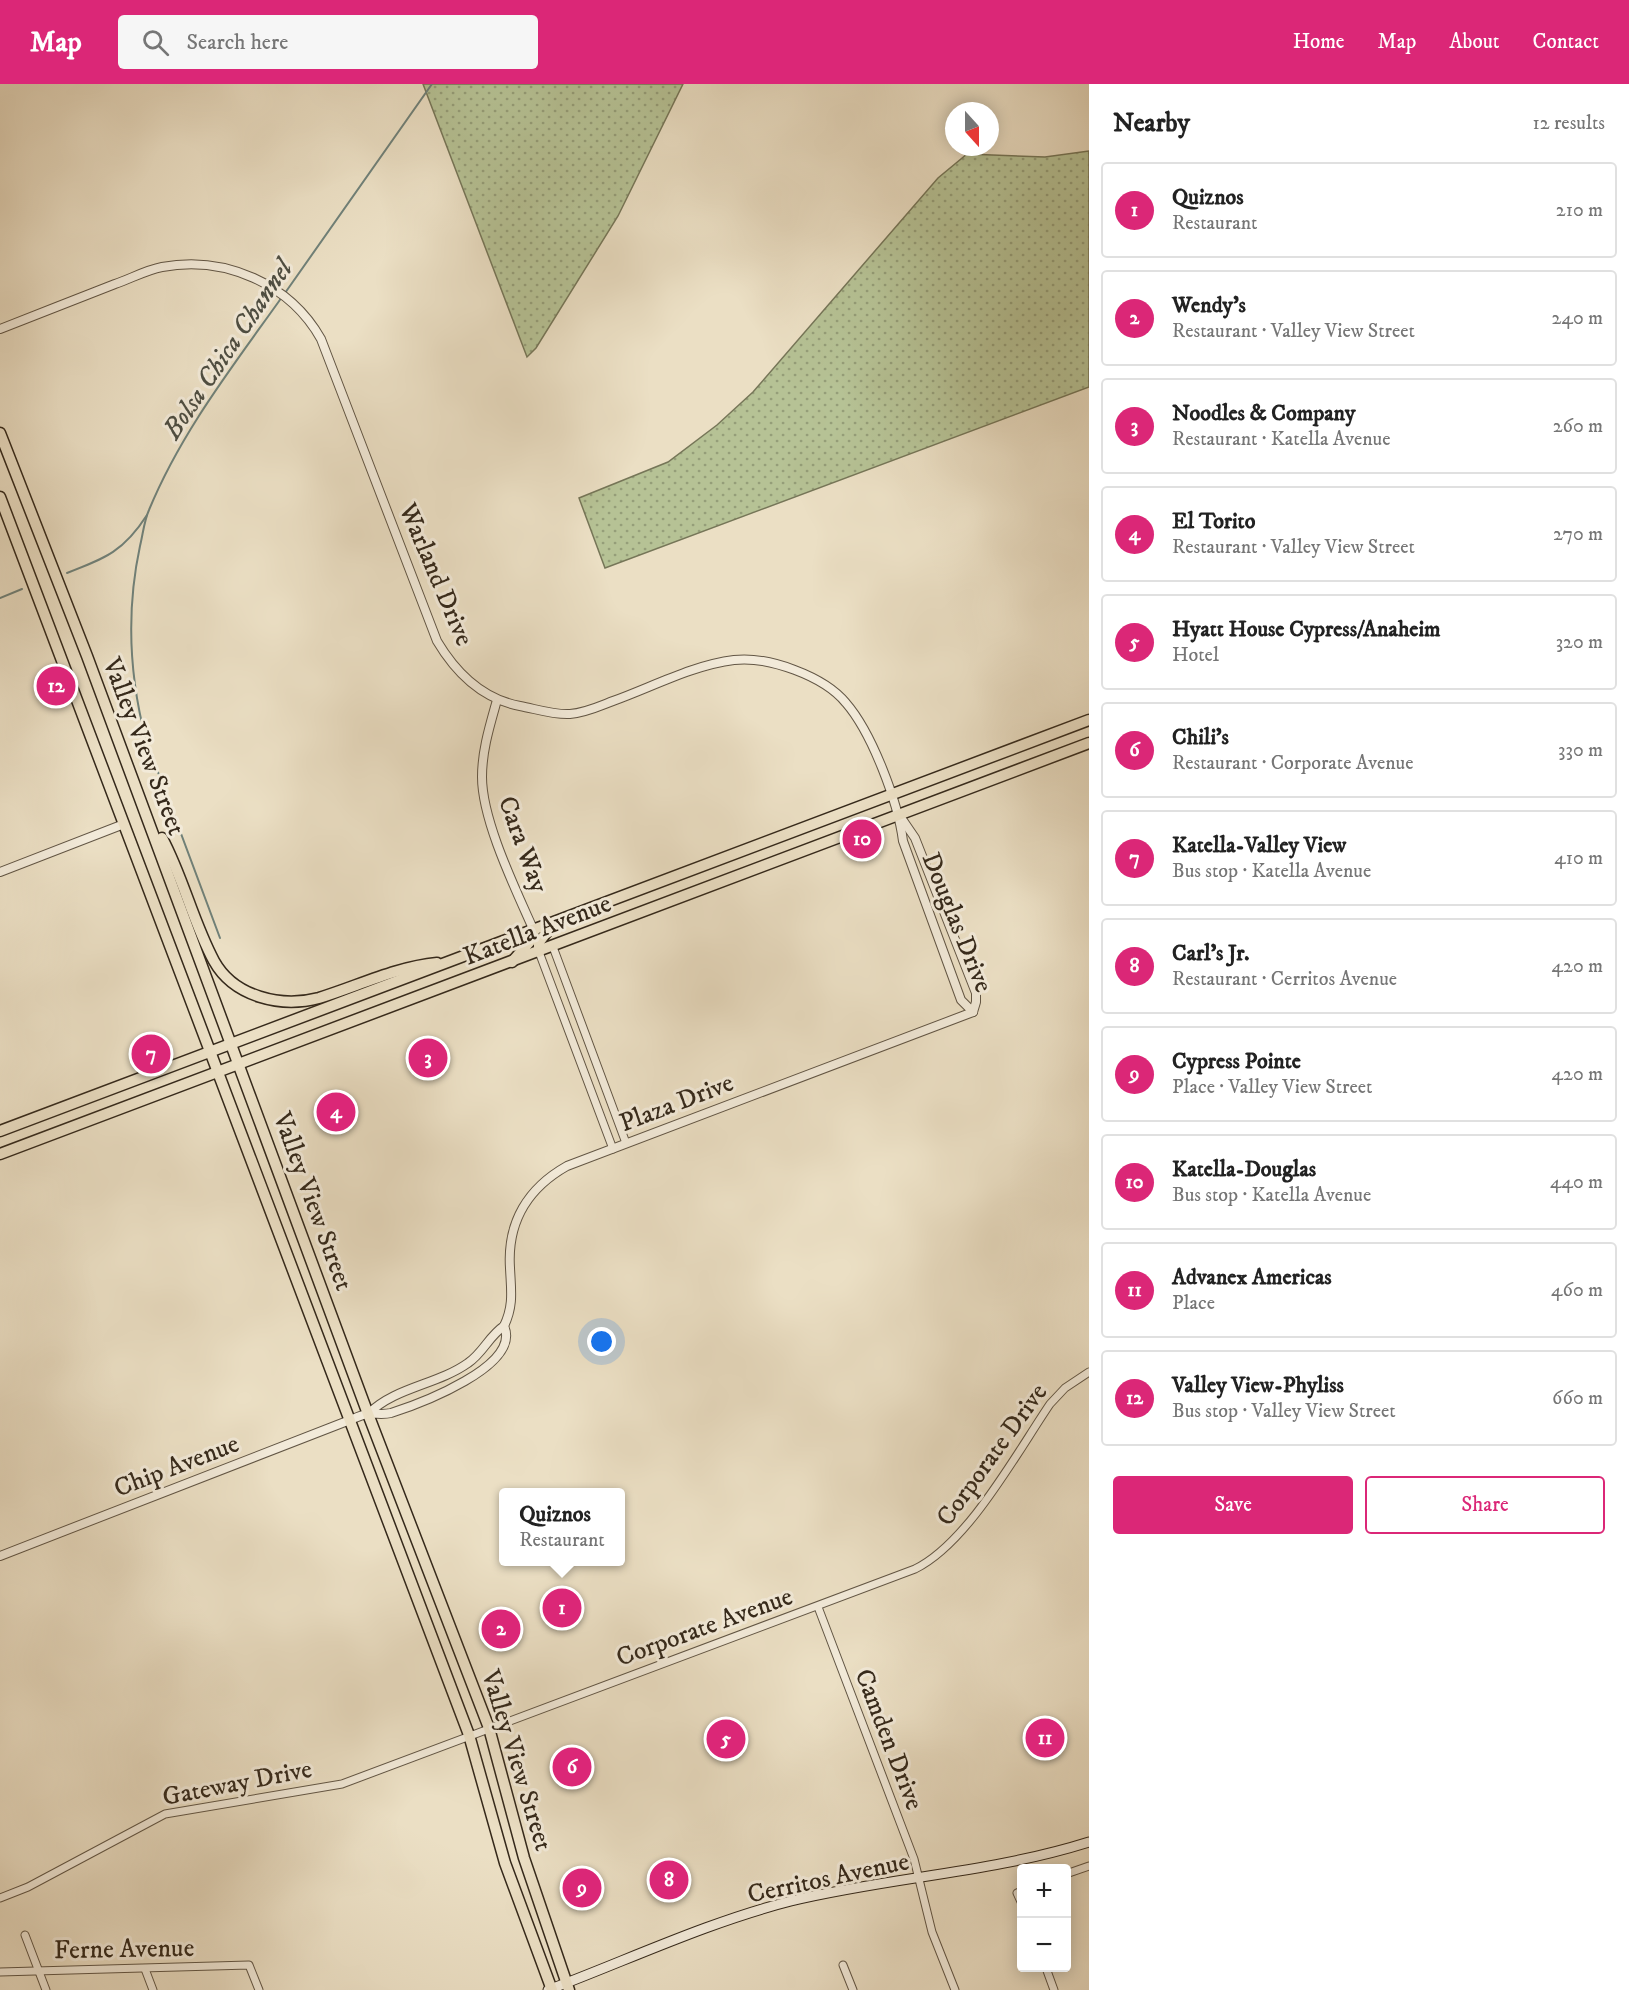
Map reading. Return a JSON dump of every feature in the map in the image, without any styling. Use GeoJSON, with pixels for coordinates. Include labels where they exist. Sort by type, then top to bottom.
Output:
{"type":"FeatureCollection","features":[{"type":"Feature","properties":{"kind":"main road","name":"Valley View Street"},"geometry":{"type":"LineString","coordinates":[[0,433],[151,825],[368,1414],[489,1728],[524,1858],[568,1986]]}},
{"type":"Feature","properties":{"kind":"main road","name":"Valley View Street"},"geometry":{"type":"LineString","coordinates":[[0,497],[469,1736],[505,1863],[550,1990]]}},
{"type":"Feature","properties":{"kind":"main road","name":"Katella Avenue"},"geometry":{"type":"LineString","coordinates":[[0,1131],[1089,720]]}},
{"type":"Feature","properties":{"kind":"main road","name":"Katella Avenue"},"geometry":{"type":"LineString","coordinates":[[0,1155],[1089,743]]}},
{"type":"Feature","properties":{"kind":"main road"},"geometry":{"type":"LineString","coordinates":[[151,825],[163,839],[214,961],[230,980],[254,995],[282,1002],[307,1001],[414,965],[450,962]]}},
{"type":"Feature","properties":{"kind":"main road"},"geometry":{"type":"LineString","coordinates":[[539,952],[539,942],[554,923]]}},
{"type":"Feature","properties":{"kind":"main road"},"geometry":{"type":"LineString","coordinates":[[512,963],[532,939],[534,931]]}},
{"type":"Feature","properties":{"kind":"main road","name":"Cerritos Avenue"},"geometry":{"type":"LineString","coordinates":[[550,1990],[568,1986],[686,1936],[780,1905],[841,1891],[1012,1863],[1089,1842]]}},
{"type":"Feature","properties":{"kind":"street","name":"Warland Drive"},"geometry":{"type":"LineString","coordinates":[[0,329],[162,267],[212,265],[261,280],[289,298],[310,319],[321,339],[437,641],[457,670],[497,700],[554,713],[570,714],[592,709],[710,665],[735,660],[758,661],[792,669],[813,678],[846,702],[863,729],[892,795]]}},
{"type":"Feature","properties":{"kind":"street","name":"Cara Way"},"geometry":{"type":"LineString","coordinates":[[497,700],[486,739],[483,795],[499,845],[534,931]]}},
{"type":"Feature","properties":{"kind":"street","name":"Douglas Drive"},"geometry":{"type":"LineString","coordinates":[[892,795],[900,816],[915,838],[976,993],[973,1012]]}},
{"type":"Feature","properties":{"kind":"street","name":"Douglas Drive"},"geometry":{"type":"LineString","coordinates":[[900,816],[903,841],[962,1000],[973,1012]]}},
{"type":"Feature","properties":{"kind":"street"},"geometry":{"type":"LineString","coordinates":[[0,872],[123,824]]}},
{"type":"Feature","properties":{"kind":"street"},"geometry":{"type":"LineString","coordinates":[[554,947],[626,1143]]}},
{"type":"Feature","properties":{"kind":"street"},"geometry":{"type":"LineString","coordinates":[[539,952],[613,1149]]}},
{"type":"Feature","properties":{"kind":"street","name":"Plaza Drive"},"geometry":{"type":"LineString","coordinates":[[368,1414],[380,1401],[449,1374],[468,1363],[496,1331],[504,1326],[513,1297],[510,1240],[516,1218],[537,1186],[552,1174],[626,1143],[973,1012]]}},
{"type":"Feature","properties":{"kind":"street","name":"Plaza Drive"},"geometry":{"type":"LineString","coordinates":[[368,1414],[388,1414],[476,1376],[504,1346],[508,1334],[504,1326]]}},
{"type":"Feature","properties":{"kind":"street","name":"Corporate Drive"},"geometry":{"type":"LineString","coordinates":[[932,1561],[957,1538],[1050,1404],[1065,1388],[1087,1373]]}},
{"type":"Feature","properties":{"kind":"street","name":"Chip Avenue"},"geometry":{"type":"LineString","coordinates":[[0,1556],[368,1414]]}},
{"type":"Feature","properties":{"kind":"street","name":"Corporate Avenue"},"geometry":{"type":"LineString","coordinates":[[489,1728],[818,1606],[932,1561]]}},
{"type":"Feature","properties":{"kind":"street","name":"Camden Drive"},"geometry":{"type":"LineString","coordinates":[[818,1606],[920,1879],[932,1932],[956,1990]]}},
{"type":"Feature","properties":{"kind":"street","name":"Gateway Drive"},"geometry":{"type":"LineString","coordinates":[[0,1898],[28,1887],[165,1814],[342,1784],[489,1728]]}},
{"type":"Feature","properties":{"kind":"street"},"geometry":{"type":"LineString","coordinates":[[1071,1872],[1089,1866]]}},
{"type":"Feature","properties":{"kind":"street"},"geometry":{"type":"LineString","coordinates":[[25,1935],[46,1990]]}},
{"type":"Feature","properties":{"kind":"street","name":"Ferne Avenue"},"geometry":{"type":"LineString","coordinates":[[0,1972],[249,1965],[259,1990]]}},
{"type":"Feature","properties":{"kind":"street"},"geometry":{"type":"LineString","coordinates":[[843,1965],[853,1990]]}},
{"type":"Feature","properties":{"kind":"street"},"geometry":{"type":"LineString","coordinates":[[145,1969],[153,1990]]}},
{"type":"Feature","properties":{"kind":"street"},"geometry":{"type":"LineString","coordinates":[[1047,1972],[1054,1990]]}},
{"type":"Feature","properties":{"kind":"green space"},"geometry":{"type":"Polygon","coordinates":[[[423,84],[683,84],[618,216],[536,348],[527,357],[423,84]]]}},
{"type":"Feature","properties":{"kind":"green space"},"geometry":{"type":"Polygon","coordinates":[[[1089,151],[1089,387],[605,568],[579,498],[668,462],[717,425],[753,392],[938,178],[965,156],[1045,157],[1089,151]]]}},
{"type":"Feature","properties":{"kind":"waterway","name":"Bolsa Chica Channel"},"geometry":{"type":"LineString","coordinates":[[285,293],[432,84]]}},
{"type":"Feature","properties":{"kind":"waterway","name":"Bolsa Chica Channel"},"geometry":{"type":"LineString","coordinates":[[220,938],[146,740],[133,667],[131,643],[133,595],[145,523],[162,481],[209,400],[282,297]]}},
{"type":"Feature","properties":{"kind":"waterway"},"geometry":{"type":"LineString","coordinates":[[67,573],[113,552],[130,537],[147,515]]}},
{"type":"Feature","properties":{"kind":"waterway"},"geometry":{"type":"LineString","coordinates":[[0,598],[22,589]]}},
{"type":"Feature","properties":{"kind":"place","name":"Valley View-Phyliss"},"geometry":{"type":"Point","coordinates":[56,686]}},
{"type":"Feature","properties":{"kind":"place","name":"Katella-Douglas"},"geometry":{"type":"Point","coordinates":[862,839]}},
{"type":"Feature","properties":{"kind":"place","name":"Katella-Valley View"},"geometry":{"type":"Point","coordinates":[151,1054]}},
{"type":"Feature","properties":{"kind":"place","name":"Noodles & Company"},"geometry":{"type":"Point","coordinates":[428,1058]}},
{"type":"Feature","properties":{"kind":"place","name":"El Torito"},"geometry":{"type":"Point","coordinates":[336,1112]}},
{"type":"Feature","properties":{"kind":"place","name":"Quiznos"},"geometry":{"type":"Point","coordinates":[562,1608]}},
{"type":"Feature","properties":{"kind":"place","name":"Wendy's"},"geometry":{"type":"Point","coordinates":[501,1629]}},
{"type":"Feature","properties":{"kind":"place","name":"Advanex Americas"},"geometry":{"type":"Point","coordinates":[1045,1738]}},
{"type":"Feature","properties":{"kind":"place","name":"Hyatt House Cypress/Anaheim"},"geometry":{"type":"Point","coordinates":[726,1739]}},
{"type":"Feature","properties":{"kind":"place","name":"Chili's"},"geometry":{"type":"Point","coordinates":[572,1767]}},
{"type":"Feature","properties":{"kind":"place","name":"Carl's Jr."},"geometry":{"type":"Point","coordinates":[669,1880]}},
{"type":"Feature","properties":{"kind":"place","name":"Cypress Pointe"},"geometry":{"type":"Point","coordinates":[582,1888]}}]}
